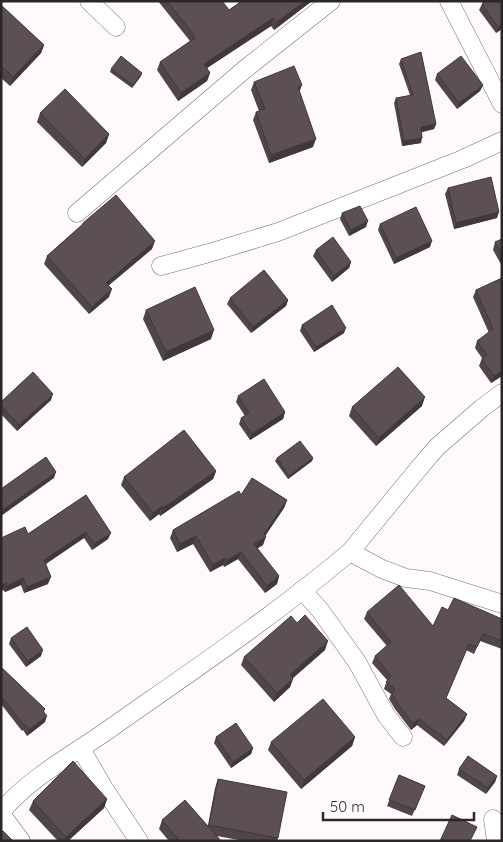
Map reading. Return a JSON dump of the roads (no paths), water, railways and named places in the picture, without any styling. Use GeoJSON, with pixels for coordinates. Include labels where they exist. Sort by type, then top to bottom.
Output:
{"type":"FeatureCollection","features":[{"type":"Feature","properties":{"kind":"street"},"geometry":{"type":"LineString","coordinates":[[89,1],[116,27]]}},
{"type":"Feature","properties":{"kind":"street"},"geometry":{"type":"LineString","coordinates":[[77,213],[244,70],[331,1]]}},
{"type":"Feature","properties":{"kind":"street"},"geometry":{"type":"LineString","coordinates":[[450,1],[502,104]]}},
{"type":"Feature","properties":{"kind":"street"},"geometry":{"type":"LineString","coordinates":[[161,266],[278,232],[463,159],[502,141]]}},
{"type":"Feature","properties":{"kind":"street"},"geometry":{"type":"LineString","coordinates":[[21,841],[1,813],[12,800],[51,768],[260,623],[350,552],[437,446],[502,393]]}},
{"type":"Feature","properties":{"kind":"street"},"geometry":{"type":"LineString","coordinates":[[350,552],[382,569],[406,578],[430,581],[502,604]]}},
{"type":"Feature","properties":{"kind":"street"},"geometry":{"type":"LineString","coordinates":[[302,590],[320,610],[357,662],[386,715],[403,737]]}},
{"type":"Feature","properties":{"kind":"street"},"geometry":{"type":"LineString","coordinates":[[81,749],[105,790],[139,841]]}},
{"type":"Feature","properties":{"kind":"street"},"geometry":{"type":"LineString","coordinates":[[494,819],[496,841]]}}]}
